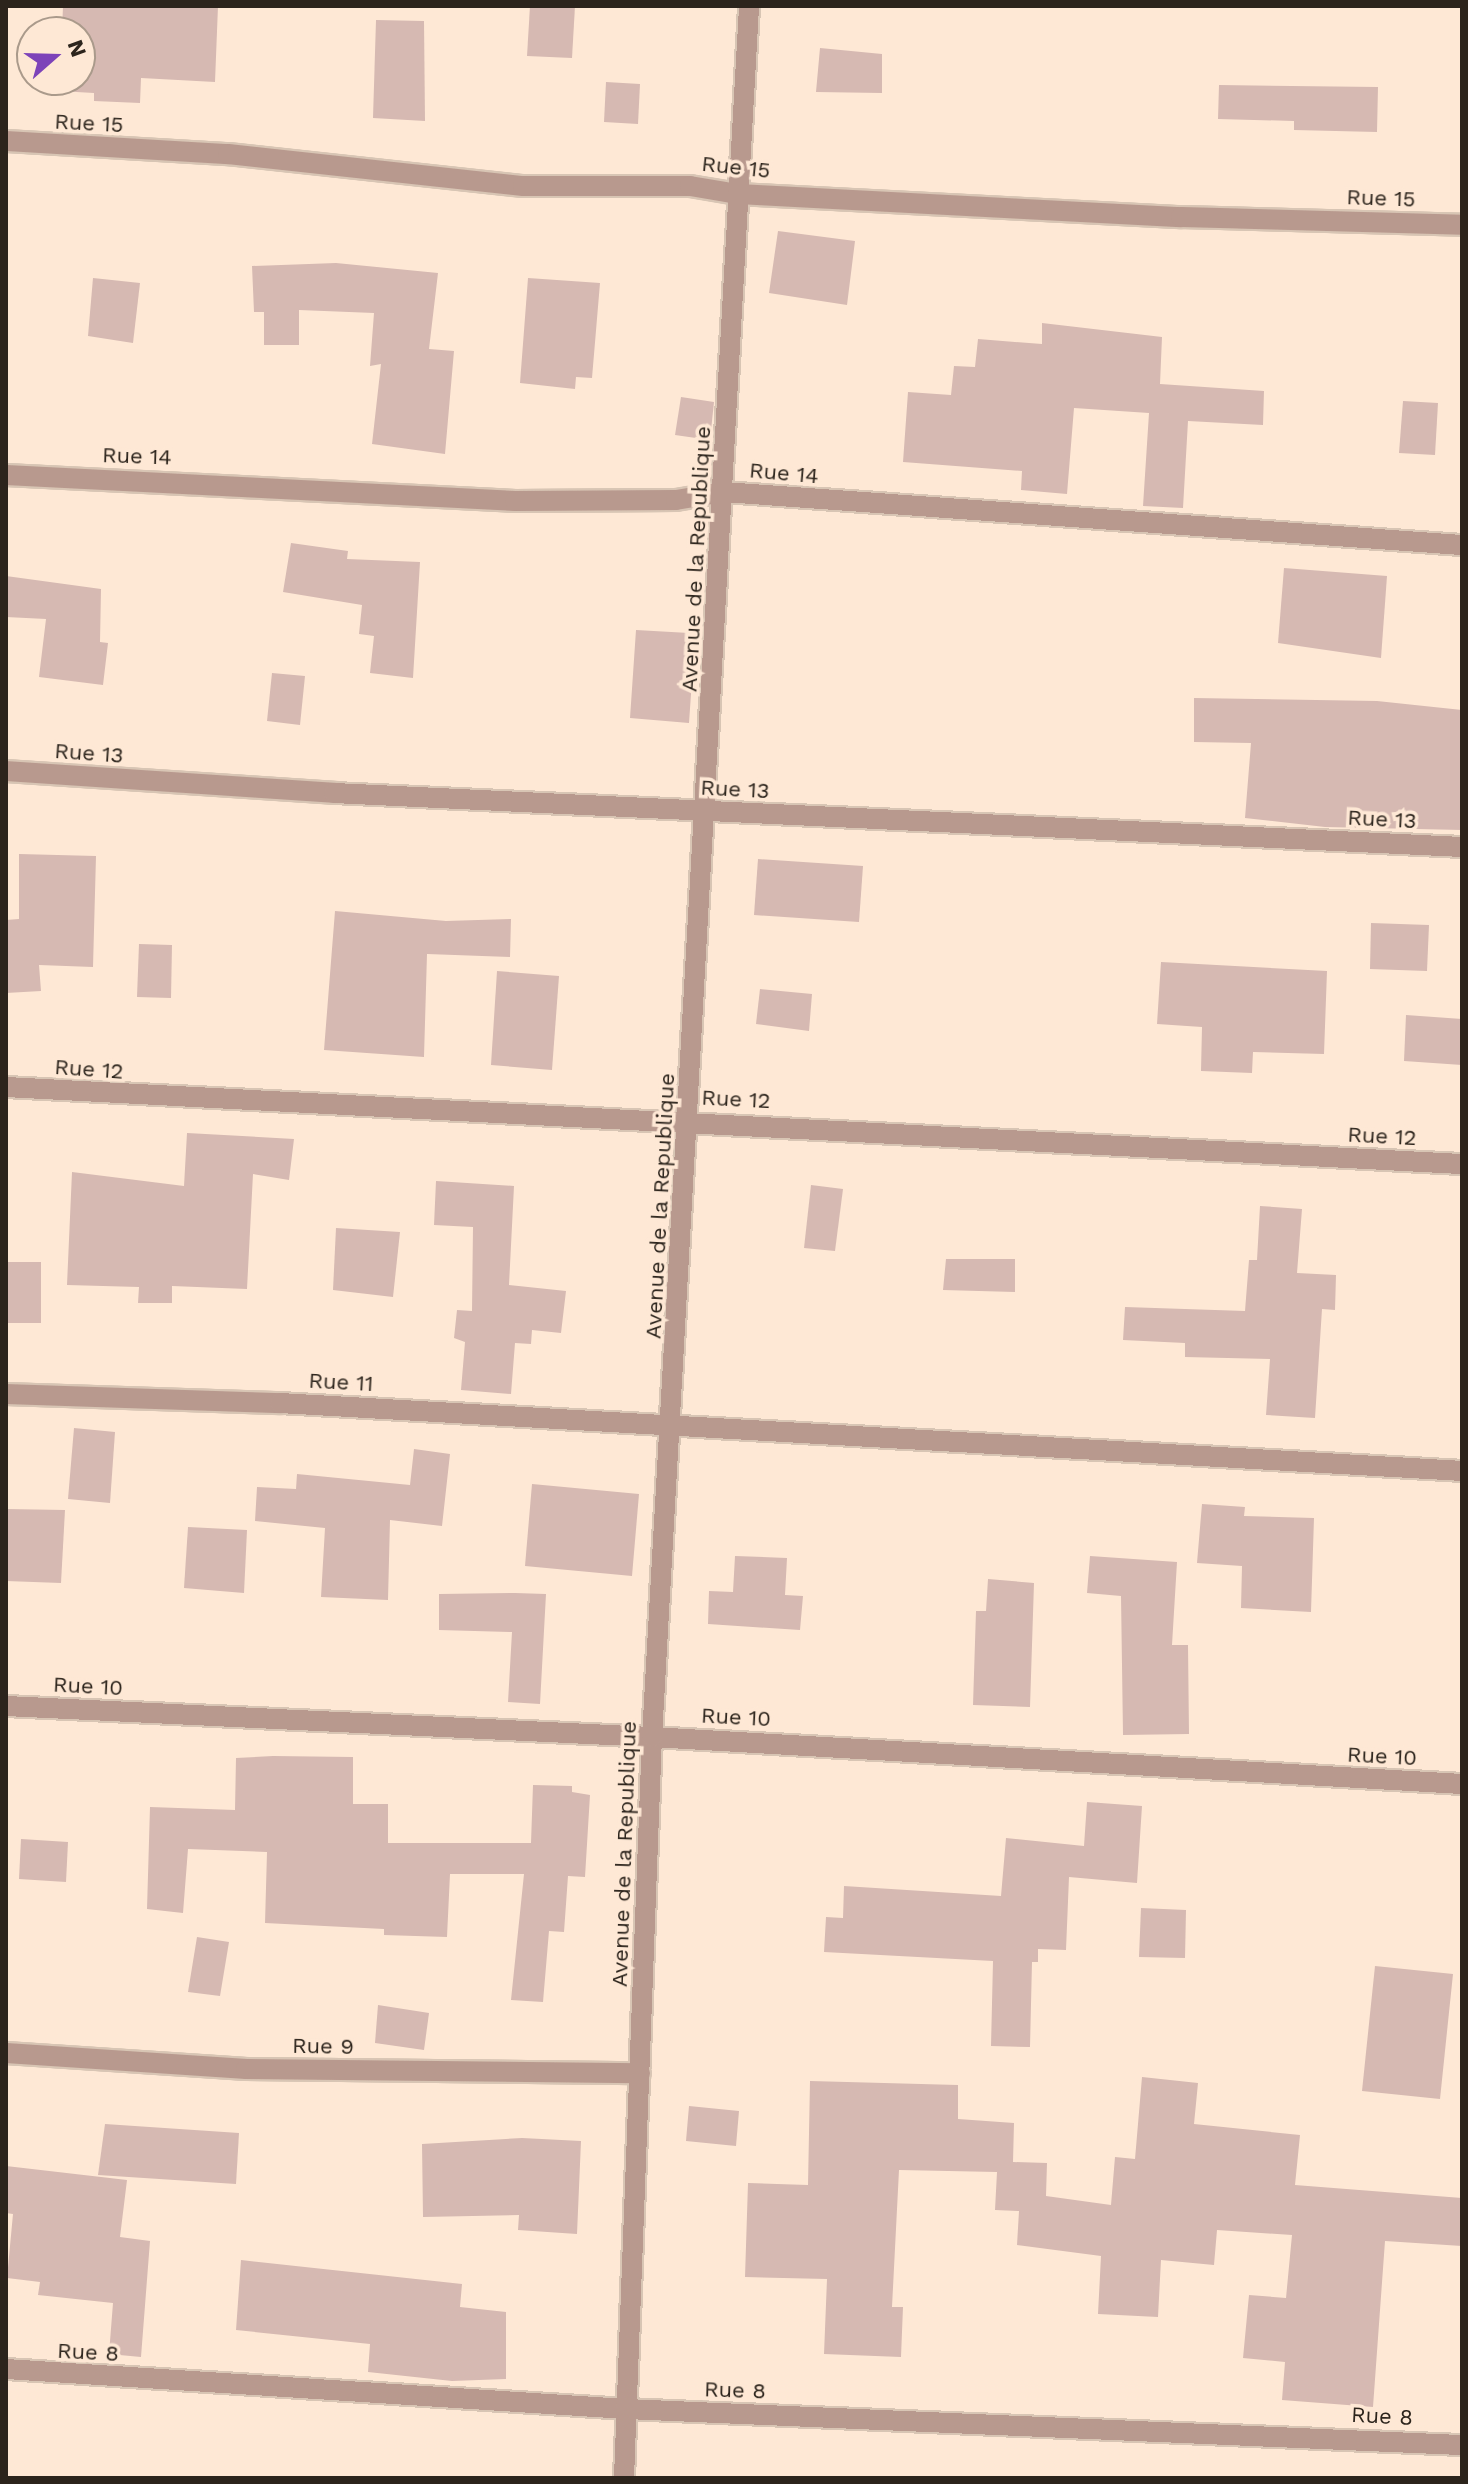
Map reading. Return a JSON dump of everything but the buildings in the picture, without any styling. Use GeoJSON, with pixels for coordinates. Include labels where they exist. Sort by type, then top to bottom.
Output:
{"type":"FeatureCollection","features":[{"type":"Feature","properties":{"kind":"street","name":"Avenue de la Republique"},"geometry":{"type":"LineString","coordinates":[[624,2478],[652,1737],[707,811],[749,6]]}},
{"type":"Feature","properties":{"kind":"street","name":"Rue 15"},"geometry":{"type":"LineString","coordinates":[[6,141],[228,154],[434,180],[690,186],[738,194],[1462,225]]}},
{"type":"Feature","properties":{"kind":"street","name":"Rue 14"},"geometry":{"type":"LineString","coordinates":[[6,475],[515,501],[664,501],[724,492],[1462,545]]}},
{"type":"Feature","properties":{"kind":"street","name":"Rue 13"},"geometry":{"type":"LineString","coordinates":[[6,771],[707,811],[1462,847]]}},
{"type":"Feature","properties":{"kind":"street","name":"Rue 12"},"geometry":{"type":"LineString","coordinates":[[6,1087],[1462,1164]]}},
{"type":"Feature","properties":{"kind":"street","name":"Rue 11"},"geometry":{"type":"LineString","coordinates":[[6,1394],[672,1423],[1462,1471]]}},
{"type":"Feature","properties":{"kind":"street","name":"Rue 10"},"geometry":{"type":"LineString","coordinates":[[6,1706],[652,1737],[1462,1784]]}},
{"type":"Feature","properties":{"kind":"street","name":"Rue 9"},"geometry":{"type":"LineString","coordinates":[[6,2053],[246,2069],[640,2073]]}},
{"type":"Feature","properties":{"kind":"street","name":"Rue 8"},"geometry":{"type":"LineString","coordinates":[[6,2369],[626,2409],[1462,2445]]}}]}
